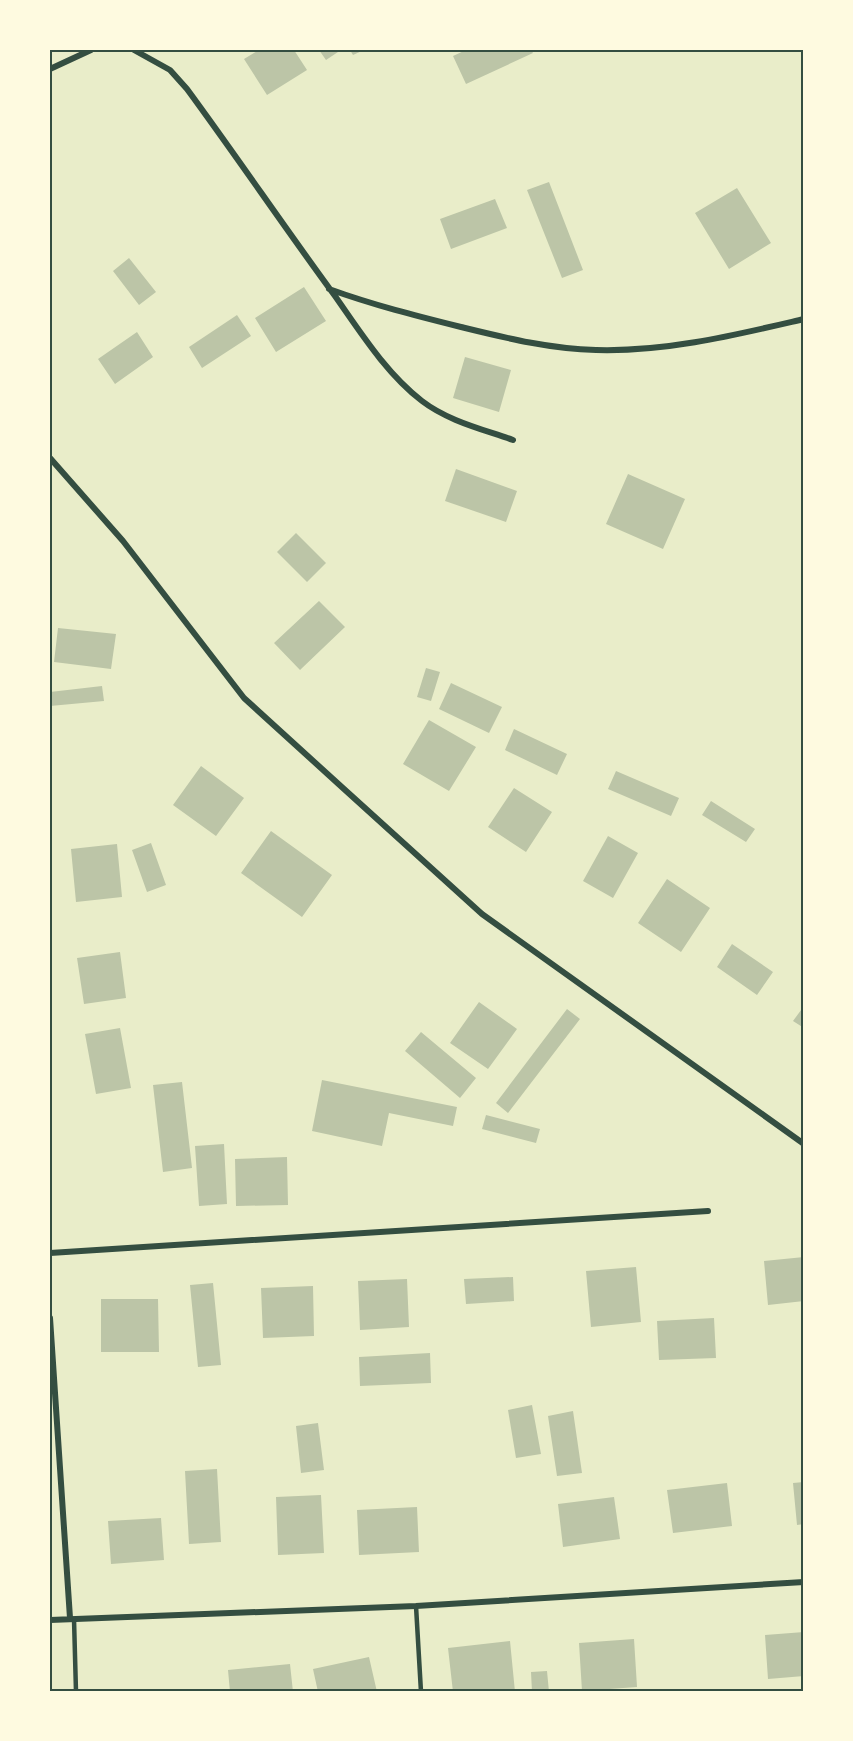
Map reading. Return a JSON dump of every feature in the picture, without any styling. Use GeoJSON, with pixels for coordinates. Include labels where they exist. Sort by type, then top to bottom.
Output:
{"type":"FeatureCollection","features":[{"type":"Feature","properties":{"kind":"street"},"geometry":{"type":"LineString","coordinates":[[50,69],[91,50]]}},
{"type":"Feature","properties":{"kind":"street"},"geometry":{"type":"LineString","coordinates":[[134,50],[170,70],[187,88],[385,365],[420,400],[445,415],[513,440]]}},
{"type":"Feature","properties":{"kind":"street"},"geometry":{"type":"LineString","coordinates":[[329,289],[406,313],[522,342],[559,348],[598,350],[672,346],[804,319]]}},
{"type":"Feature","properties":{"kind":"street"},"geometry":{"type":"LineString","coordinates":[[50,458],[123,541],[244,698],[336,782],[482,914],[804,1144]]}},
{"type":"Feature","properties":{"kind":"street"},"geometry":{"type":"LineString","coordinates":[[50,1253],[708,1210]]}},
{"type":"Feature","properties":{"kind":"street"},"geometry":{"type":"LineString","coordinates":[[50,1318],[72,1619]]}},
{"type":"Feature","properties":{"kind":"street"},"geometry":{"type":"LineString","coordinates":[[50,1620],[416,1606],[804,1582]]}},
{"type":"Feature","properties":{"kind":"lane"},"geometry":{"type":"LineString","coordinates":[[416,1606],[420,1692]]}},
{"type":"Feature","properties":{"kind":"lane"},"geometry":{"type":"LineString","coordinates":[[72,1619],[76,1692]]}},
{"type":"Feature","properties":{"kind":"building"},"geometry":{"type":"Polygon","coordinates":[[[259,50],[294,50],[307,70],[267,95],[244,59],[259,50]]]}},
{"type":"Feature","properties":{"kind":"building"},"geometry":{"type":"Polygon","coordinates":[[[319,50],[341,50],[326,60],[319,50]]]}},
{"type":"Feature","properties":{"kind":"building"},"geometry":{"type":"Polygon","coordinates":[[[350,50],[364,50],[353,55],[350,50]]]}},
{"type":"Feature","properties":{"kind":"building"},"geometry":{"type":"Polygon","coordinates":[[[466,50],[531,50],[533,53],[466,84],[453,56],[466,50]]]}},
{"type":"Feature","properties":{"kind":"building"},"geometry":{"type":"Polygon","coordinates":[[[549,182],[583,270],[562,278],[527,190],[549,182]]]}},
{"type":"Feature","properties":{"kind":"building"},"geometry":{"type":"Polygon","coordinates":[[[737,188],[771,243],[729,269],[695,213],[737,188]]]}},
{"type":"Feature","properties":{"kind":"building"},"geometry":{"type":"Polygon","coordinates":[[[495,199],[507,228],[451,249],[440,219],[495,199]]]}},
{"type":"Feature","properties":{"kind":"building"},"geometry":{"type":"Polygon","coordinates":[[[129,258],[156,292],[139,305],[113,271],[129,258]]]}},
{"type":"Feature","properties":{"kind":"building"},"geometry":{"type":"Polygon","coordinates":[[[304,287],[326,321],[276,352],[255,318],[304,287]]]}},
{"type":"Feature","properties":{"kind":"building"},"geometry":{"type":"Polygon","coordinates":[[[237,315],[251,336],[202,368],[189,347],[237,315]]]}},
{"type":"Feature","properties":{"kind":"building"},"geometry":{"type":"Polygon","coordinates":[[[137,332],[153,357],[115,384],[98,359],[137,332]]]}},
{"type":"Feature","properties":{"kind":"building"},"geometry":{"type":"Polygon","coordinates":[[[465,357],[511,370],[499,412],[453,398],[465,357]]]}},
{"type":"Feature","properties":{"kind":"building"},"geometry":{"type":"Polygon","coordinates":[[[456,469],[517,491],[506,522],[445,501],[456,469]]]}},
{"type":"Feature","properties":{"kind":"building"},"geometry":{"type":"Polygon","coordinates":[[[628,474],[685,499],[663,549],[606,524],[628,474]]]}},
{"type":"Feature","properties":{"kind":"building"},"geometry":{"type":"Polygon","coordinates":[[[296,533],[326,563],[307,582],[277,552],[296,533]]]}},
{"type":"Feature","properties":{"kind":"building"},"geometry":{"type":"Polygon","coordinates":[[[319,601],[345,627],[300,670],[274,643],[319,601]]]}},
{"type":"Feature","properties":{"kind":"building"},"geometry":{"type":"Polygon","coordinates":[[[58,628],[116,634],[111,669],[54,662],[58,628]]]}},
{"type":"Feature","properties":{"kind":"building"},"geometry":{"type":"Polygon","coordinates":[[[426,668],[440,672],[431,701],[417,697],[426,668]]]}},
{"type":"Feature","properties":{"kind":"building"},"geometry":{"type":"Polygon","coordinates":[[[451,683],[502,707],[489,733],[439,709],[451,683]]]}},
{"type":"Feature","properties":{"kind":"building"},"geometry":{"type":"Polygon","coordinates":[[[102,686],[104,701],[50,706],[50,692],[102,686]]]}},
{"type":"Feature","properties":{"kind":"building"},"geometry":{"type":"Polygon","coordinates":[[[429,720],[476,747],[449,791],[403,764],[429,720]]]}},
{"type":"Feature","properties":{"kind":"building"},"geometry":{"type":"Polygon","coordinates":[[[514,729],[567,754],[557,775],[505,750],[514,729]]]}},
{"type":"Feature","properties":{"kind":"building"},"geometry":{"type":"Polygon","coordinates":[[[201,766],[244,798],[216,836],[173,805],[201,766]]]}},
{"type":"Feature","properties":{"kind":"building"},"geometry":{"type":"Polygon","coordinates":[[[616,771],[679,798],[671,816],[608,789],[616,771]]]}},
{"type":"Feature","properties":{"kind":"building"},"geometry":{"type":"Polygon","coordinates":[[[514,788],[552,812],[526,852],[488,827],[514,788]]]}},
{"type":"Feature","properties":{"kind":"building"},"geometry":{"type":"Polygon","coordinates":[[[711,801],[755,829],[746,842],[702,815],[711,801]]]}},
{"type":"Feature","properties":{"kind":"building"},"geometry":{"type":"Polygon","coordinates":[[[271,831],[332,875],[302,917],[241,873],[271,831]]]}},
{"type":"Feature","properties":{"kind":"building"},"geometry":{"type":"Polygon","coordinates":[[[608,836],[638,853],[613,898],[583,881],[608,836]]]}},
{"type":"Feature","properties":{"kind":"building"},"geometry":{"type":"Polygon","coordinates":[[[151,843],[166,885],[147,892],[132,850],[151,843]]]}},
{"type":"Feature","properties":{"kind":"building"},"geometry":{"type":"Polygon","coordinates":[[[117,844],[122,897],[76,902],[71,849],[117,844]]]}},
{"type":"Feature","properties":{"kind":"building"},"geometry":{"type":"Polygon","coordinates":[[[667,879],[710,908],[681,952],[638,923],[667,879]]]}},
{"type":"Feature","properties":{"kind":"building"},"geometry":{"type":"Polygon","coordinates":[[[732,944],[773,972],[757,995],[717,967],[732,944]]]}},
{"type":"Feature","properties":{"kind":"building"},"geometry":{"type":"Polygon","coordinates":[[[120,952],[126,998],[84,1004],[77,958],[120,952]]]}},
{"type":"Feature","properties":{"kind":"building"},"geometry":{"type":"Polygon","coordinates":[[[479,1002],[517,1029],[488,1069],[450,1043],[479,1002]]]}},
{"type":"Feature","properties":{"kind":"building"},"geometry":{"type":"Polygon","coordinates":[[[804,1006],[804,1028],[793,1021],[804,1006]]]}},
{"type":"Feature","properties":{"kind":"building"},"geometry":{"type":"Polygon","coordinates":[[[567,1009],[580,1019],[508,1113],[496,1103],[567,1009]]]}},
{"type":"Feature","properties":{"kind":"building"},"geometry":{"type":"Polygon","coordinates":[[[120,1028],[131,1088],[96,1094],[85,1034],[120,1028]]]}},
{"type":"Feature","properties":{"kind":"building"},"geometry":{"type":"Polygon","coordinates":[[[421,1032],[476,1078],[460,1098],[405,1051],[421,1032]]]}},
{"type":"Feature","properties":{"kind":"building"},"geometry":{"type":"Polygon","coordinates":[[[322,1080],[457,1107],[453,1126],[389,1113],[382,1146],[312,1131],[322,1080]]]}},
{"type":"Feature","properties":{"kind":"building"},"geometry":{"type":"Polygon","coordinates":[[[182,1082],[192,1168],[163,1172],[153,1085],[182,1082]]]}},
{"type":"Feature","properties":{"kind":"building"},"geometry":{"type":"Polygon","coordinates":[[[486,1115],[540,1129],[536,1143],[482,1129],[486,1115]]]}},
{"type":"Feature","properties":{"kind":"building"},"geometry":{"type":"Polygon","coordinates":[[[224,1144],[227,1204],[199,1206],[195,1146],[224,1144]]]}},
{"type":"Feature","properties":{"kind":"building"},"geometry":{"type":"Polygon","coordinates":[[[287,1157],[288,1205],[236,1206],[235,1159],[287,1157]]]}},
{"type":"Feature","properties":{"kind":"building"},"geometry":{"type":"Polygon","coordinates":[[[804,1257],[804,1301],[768,1305],[764,1261],[804,1257]]]}},
{"type":"Feature","properties":{"kind":"building"},"geometry":{"type":"Polygon","coordinates":[[[636,1267],[641,1322],[591,1327],[586,1271],[636,1267]]]}},
{"type":"Feature","properties":{"kind":"building"},"geometry":{"type":"Polygon","coordinates":[[[513,1277],[514,1301],[466,1304],[464,1279],[513,1277]]]}},
{"type":"Feature","properties":{"kind":"building"},"geometry":{"type":"Polygon","coordinates":[[[407,1279],[409,1327],[360,1330],[358,1281],[407,1279]]]}},
{"type":"Feature","properties":{"kind":"building"},"geometry":{"type":"Polygon","coordinates":[[[213,1283],[221,1365],[198,1367],[190,1285],[213,1283]]]}},
{"type":"Feature","properties":{"kind":"building"},"geometry":{"type":"Polygon","coordinates":[[[313,1286],[314,1336],[263,1338],[261,1288],[313,1286]]]}},
{"type":"Feature","properties":{"kind":"building"},"geometry":{"type":"Polygon","coordinates":[[[101,1299],[158,1299],[159,1352],[101,1352],[101,1299]]]}},
{"type":"Feature","properties":{"kind":"building"},"geometry":{"type":"Polygon","coordinates":[[[714,1318],[716,1358],[659,1360],[657,1321],[714,1318]]]}},
{"type":"Feature","properties":{"kind":"building"},"geometry":{"type":"Polygon","coordinates":[[[430,1353],[431,1383],[360,1386],[359,1357],[430,1353]]]}},
{"type":"Feature","properties":{"kind":"building"},"geometry":{"type":"Polygon","coordinates":[[[532,1405],[541,1454],[516,1458],[508,1410],[532,1405]]]}},
{"type":"Feature","properties":{"kind":"building"},"geometry":{"type":"Polygon","coordinates":[[[573,1411],[582,1473],[557,1476],[548,1416],[573,1411]]]}},
{"type":"Feature","properties":{"kind":"building"},"geometry":{"type":"Polygon","coordinates":[[[318,1423],[324,1470],[301,1473],[296,1426],[318,1423]]]}},
{"type":"Feature","properties":{"kind":"building"},"geometry":{"type":"Polygon","coordinates":[[[217,1469],[221,1542],[189,1544],[185,1471],[217,1469]]]}},
{"type":"Feature","properties":{"kind":"building"},"geometry":{"type":"Polygon","coordinates":[[[804,1482],[804,1524],[797,1525],[793,1483],[804,1482]]]}},
{"type":"Feature","properties":{"kind":"building"},"geometry":{"type":"Polygon","coordinates":[[[727,1483],[732,1526],[673,1533],[667,1490],[727,1483]]]}},
{"type":"Feature","properties":{"kind":"building"},"geometry":{"type":"Polygon","coordinates":[[[321,1495],[324,1553],[278,1555],[276,1497],[321,1495]]]}},
{"type":"Feature","properties":{"kind":"building"},"geometry":{"type":"Polygon","coordinates":[[[614,1497],[620,1539],[563,1547],[558,1504],[614,1497]]]}},
{"type":"Feature","properties":{"kind":"building"},"geometry":{"type":"Polygon","coordinates":[[[417,1507],[419,1552],[359,1555],[357,1510],[417,1507]]]}},
{"type":"Feature","properties":{"kind":"building"},"geometry":{"type":"Polygon","coordinates":[[[161,1518],[164,1560],[111,1564],[108,1521],[161,1518]]]}},
{"type":"Feature","properties":{"kind":"building"},"geometry":{"type":"Polygon","coordinates":[[[804,1632],[804,1676],[768,1679],[765,1635],[804,1632]]]}},
{"type":"Feature","properties":{"kind":"building"},"geometry":{"type":"Polygon","coordinates":[[[634,1639],[637,1687],[582,1691],[579,1643],[634,1639]]]}},
{"type":"Feature","properties":{"kind":"building"},"geometry":{"type":"Polygon","coordinates":[[[510,1641],[515,1692],[453,1692],[448,1648],[510,1641]]]}},
{"type":"Feature","properties":{"kind":"building"},"geometry":{"type":"Polygon","coordinates":[[[369,1657],[377,1692],[318,1692],[313,1669],[369,1657]]]}},
{"type":"Feature","properties":{"kind":"building"},"geometry":{"type":"Polygon","coordinates":[[[290,1664],[293,1692],[230,1692],[228,1670],[290,1664]]]}},
{"type":"Feature","properties":{"kind":"building"},"geometry":{"type":"Polygon","coordinates":[[[547,1671],[549,1692],[532,1692],[531,1672],[547,1671]]]}}]}
